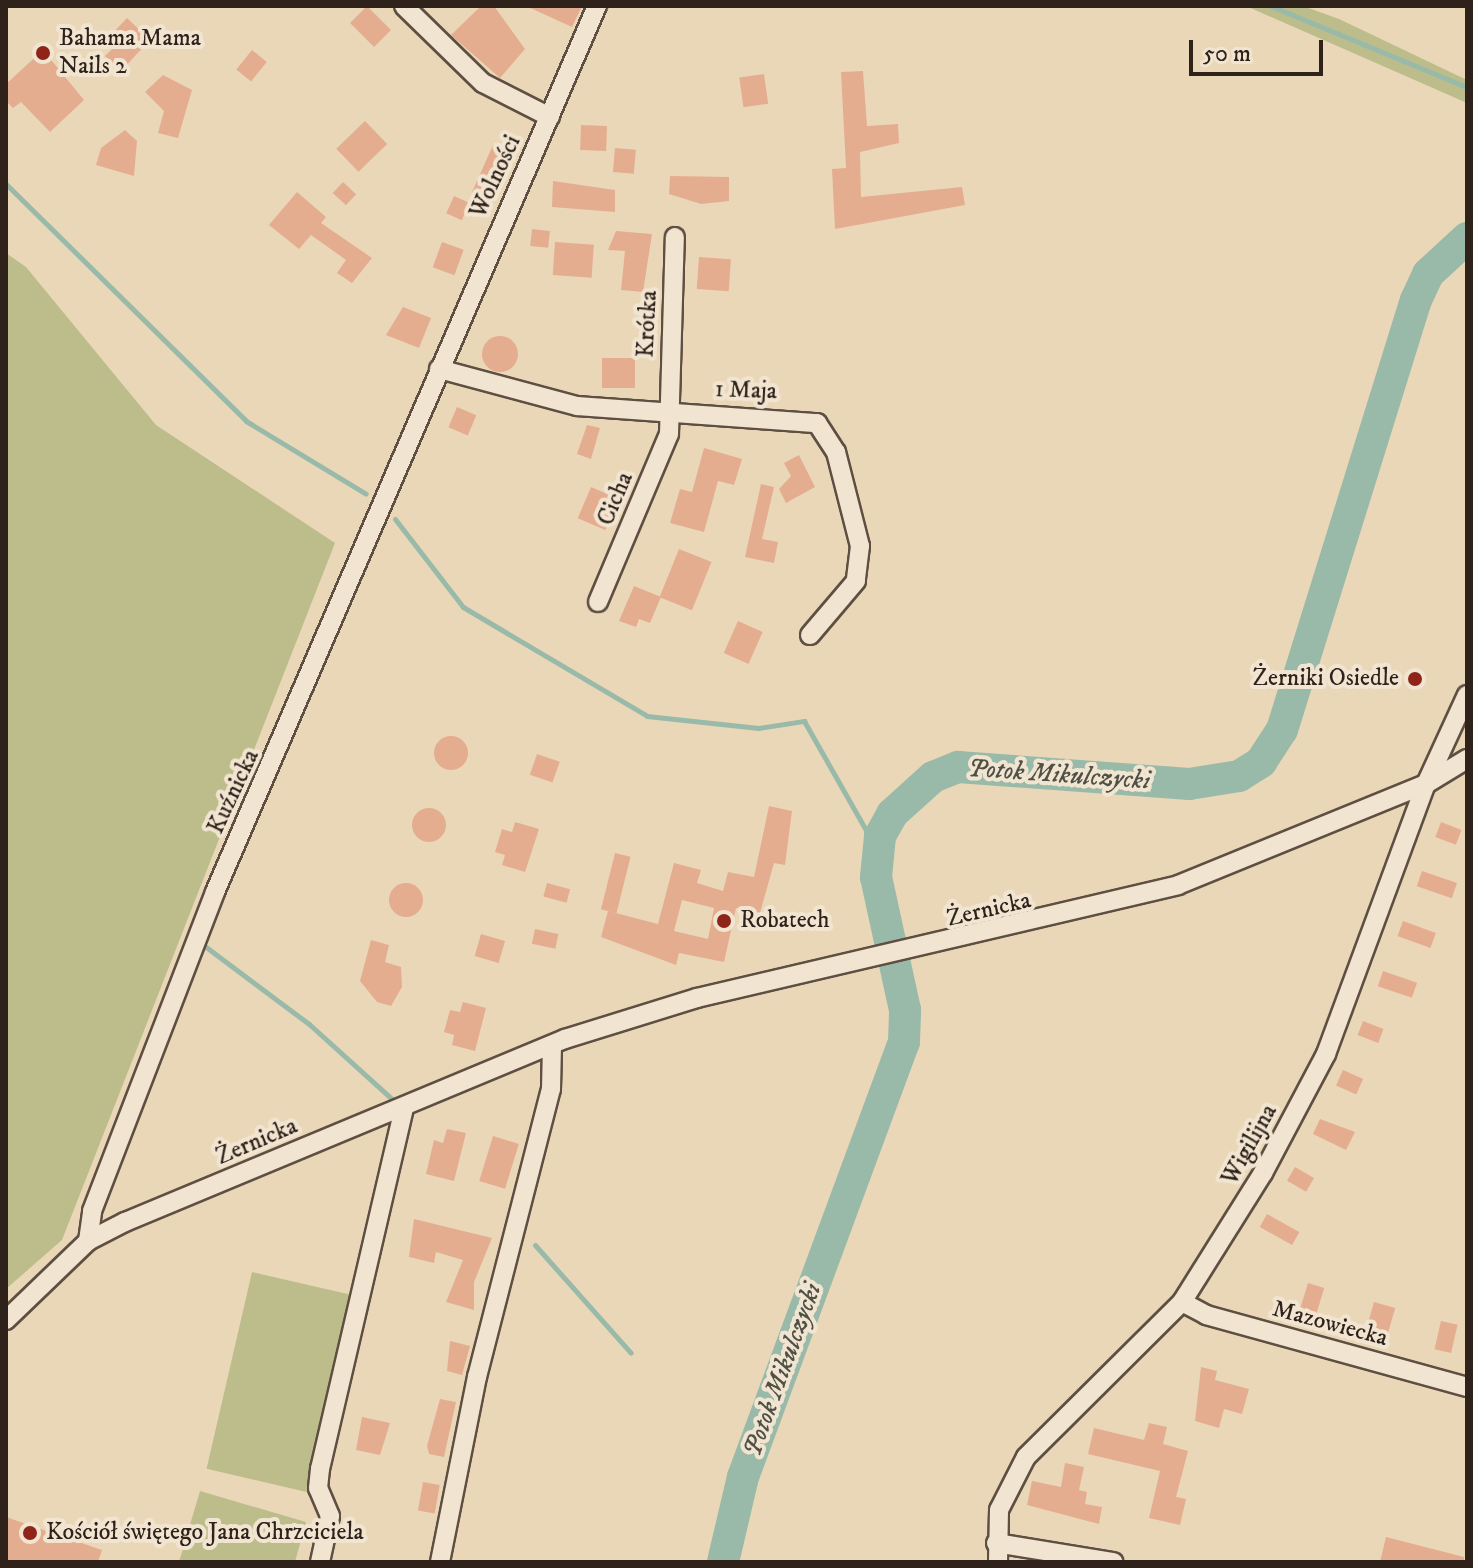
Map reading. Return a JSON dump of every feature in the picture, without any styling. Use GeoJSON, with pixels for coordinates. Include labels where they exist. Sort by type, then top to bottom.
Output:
{"type":"FeatureCollection","features":[{"type":"Feature","properties":{"kind":"street"},"geometry":{"type":"LineString","coordinates":[[404,6],[483,83],[550,117]]}},
{"type":"Feature","properties":{"kind":"street","name":"Wolności"},"geometry":{"type":"LineString","coordinates":[[439,369],[597,6]]}},
{"type":"Feature","properties":{"kind":"street","name":"Krótka"},"geometry":{"type":"LineString","coordinates":[[669,414],[675,237]]}},
{"type":"Feature","properties":{"kind":"street","name":"1 Maja"},"geometry":{"type":"LineString","coordinates":[[439,369],[531,399],[669,414],[817,423],[836,452],[860,546],[856,581],[810,635]]}},
{"type":"Feature","properties":{"kind":"street","name":"Kuźnicka"},"geometry":{"type":"LineString","coordinates":[[88,1241],[92,1211],[215,892],[439,369]]}},
{"type":"Feature","properties":{"kind":"street","name":"Cicha"},"geometry":{"type":"LineString","coordinates":[[598,602],[669,434],[669,414]]}},
{"type":"Feature","properties":{"kind":"street","name":"Wigilijna"},"geometry":{"type":"LineString","coordinates":[[998,1562],[999,1510],[1026,1457],[1182,1302],[1263,1173],[1326,1054],[1426,784],[1467,695]]}},
{"type":"Feature","properties":{"kind":"street","name":"Żernicka"},"geometry":{"type":"LineString","coordinates":[[6,1320],[88,1241],[552,1045],[697,998],[922,951],[1178,885],[1426,784],[1467,759]]}},
{"type":"Feature","properties":{"kind":"street"},"geometry":{"type":"LineString","coordinates":[[440,1562],[477,1377],[551,1089],[552,1045]]}},
{"type":"Feature","properties":{"kind":"street"},"geometry":{"type":"LineString","coordinates":[[320,1562],[330,1516],[318,1488],[320,1469],[404,1107]]}},
{"type":"Feature","properties":{"kind":"street","name":"Mazowiecka"},"geometry":{"type":"LineString","coordinates":[[1182,1302],[1206,1315],[1465,1383]]}},
{"type":"Feature","properties":{"kind":"street"},"geometry":{"type":"LineString","coordinates":[[996,1543],[1113,1562]]}},
{"type":"Feature","properties":{"kind":"green space"},"geometry":{"type":"Polygon","coordinates":[[[1246,6],[1303,6],[1339,19],[1467,80],[1467,103],[1246,6]]]}},
{"type":"Feature","properties":{"kind":"green space"},"geometry":{"type":"Polygon","coordinates":[[[6,253],[26,267],[156,425],[335,543],[62,1240],[6,1289],[6,253]]]}},
{"type":"Feature","properties":{"kind":"green space"},"geometry":{"type":"Polygon","coordinates":[[[252,1272],[355,1296],[310,1493],[207,1469],[252,1272]]]}},
{"type":"Feature","properties":{"kind":"green space"},"geometry":{"type":"Polygon","coordinates":[[[200,1491],[306,1522],[295,1562],[179,1562],[200,1491]]]}},
{"type":"Feature","properties":{"kind":"building"},"geometry":{"type":"Polygon","coordinates":[[[367,6],[391,30],[374,47],[350,23],[367,6]]]}},
{"type":"Feature","properties":{"kind":"building"},"geometry":{"type":"Polygon","coordinates":[[[481,6],[494,6],[525,49],[500,78],[451,35],[481,6]]]}},
{"type":"Feature","properties":{"kind":"building"},"geometry":{"type":"Polygon","coordinates":[[[526,6],[582,6],[572,27],[526,6]]]}},
{"type":"Feature","properties":{"kind":"building"},"geometry":{"type":"Polygon","coordinates":[[[127,18],[150,40],[121,71],[105,56],[117,44],[110,36],[127,18]]]}},
{"type":"Feature","properties":{"kind":"building"},"geometry":{"type":"Polygon","coordinates":[[[43,50],[84,100],[50,132],[21,102],[13,108],[6,101],[6,84],[43,50]]]}},
{"type":"Feature","properties":{"kind":"building"},"geometry":{"type":"Polygon","coordinates":[[[252,50],[267,62],[251,81],[236,69],[252,50]]]}},
{"type":"Feature","properties":{"kind":"building"},"geometry":{"type":"Polygon","coordinates":[[[863,71],[867,126],[898,124],[899,143],[860,152],[861,197],[962,187],[965,205],[835,229],[832,169],[846,168],[841,72],[863,71]]]}},
{"type":"Feature","properties":{"kind":"building"},"geometry":{"type":"Polygon","coordinates":[[[764,74],[768,104],[743,107],[739,77],[764,74]]]}},
{"type":"Feature","properties":{"kind":"building"},"geometry":{"type":"Polygon","coordinates":[[[163,75],[192,90],[178,138],[158,133],[164,111],[145,92],[163,75]]]}},
{"type":"Feature","properties":{"kind":"building"},"geometry":{"type":"Polygon","coordinates":[[[365,121],[387,144],[358,172],[336,149],[365,121]]]}},
{"type":"Feature","properties":{"kind":"building"},"geometry":{"type":"Polygon","coordinates":[[[581,125],[607,126],[606,151],[580,150],[581,125]]]}},
{"type":"Feature","properties":{"kind":"building"},"geometry":{"type":"Polygon","coordinates":[[[125,130],[137,141],[134,176],[96,165],[101,148],[125,130]]]}},
{"type":"Feature","properties":{"kind":"building"},"geometry":{"type":"Polygon","coordinates":[[[493,145],[515,155],[494,202],[472,193],[493,145]]]}},
{"type":"Feature","properties":{"kind":"building"},"geometry":{"type":"Polygon","coordinates":[[[615,148],[636,150],[634,174],[613,172],[615,148]]]}},
{"type":"Feature","properties":{"kind":"building"},"geometry":{"type":"Polygon","coordinates":[[[670,176],[729,177],[729,201],[701,204],[669,194],[670,176]]]}},
{"type":"Feature","properties":{"kind":"building"},"geometry":{"type":"Polygon","coordinates":[[[553,181],[615,190],[615,212],[552,207],[553,181]]]}},
{"type":"Feature","properties":{"kind":"building"},"geometry":{"type":"Polygon","coordinates":[[[343,182],[356,194],[346,205],[333,193],[343,182]]]}},
{"type":"Feature","properties":{"kind":"building"},"geometry":{"type":"Polygon","coordinates":[[[297,192],[326,217],[321,223],[372,258],[352,283],[337,273],[346,260],[311,235],[299,249],[269,225],[297,192]]]}},
{"type":"Feature","properties":{"kind":"building"},"geometry":{"type":"Polygon","coordinates":[[[454,196],[470,203],[462,220],[446,213],[454,196]]]}},
{"type":"Feature","properties":{"kind":"building"},"geometry":{"type":"Polygon","coordinates":[[[532,229],[550,231],[548,248],[530,246],[532,229]]]}},
{"type":"Feature","properties":{"kind":"building"},"geometry":{"type":"Polygon","coordinates":[[[616,231],[652,234],[643,292],[621,290],[625,251],[608,250],[616,231]]]}},
{"type":"Feature","properties":{"kind":"building"},"geometry":{"type":"Polygon","coordinates":[[[442,242],[464,250],[454,275],[433,267],[442,242]]]}},
{"type":"Feature","properties":{"kind":"building"},"geometry":{"type":"Polygon","coordinates":[[[555,242],[594,245],[592,278],[553,275],[555,242]]]}},
{"type":"Feature","properties":{"kind":"building"},"geometry":{"type":"Polygon","coordinates":[[[699,257],[731,259],[729,291],[697,289],[699,257]]]}},
{"type":"Feature","properties":{"kind":"building"},"geometry":{"type":"Polygon","coordinates":[[[403,307],[431,318],[419,348],[386,335],[403,307]]]}},
{"type":"Feature","properties":{"kind":"building"},"geometry":{"type":"Polygon","coordinates":[[[500,336],[513,341],[518,354],[513,367],[500,372],[487,367],[482,354],[487,341],[500,336]]]}},
{"type":"Feature","properties":{"kind":"building"},"geometry":{"type":"Polygon","coordinates":[[[602,358],[635,358],[635,388],[602,388],[602,358]]]}},
{"type":"Feature","properties":{"kind":"building"},"geometry":{"type":"Polygon","coordinates":[[[457,407],[476,415],[468,435],[448,427],[457,407]]]}},
{"type":"Feature","properties":{"kind":"building"},"geometry":{"type":"Polygon","coordinates":[[[587,425],[600,428],[591,459],[577,454],[587,425]]]}},
{"type":"Feature","properties":{"kind":"building"},"geometry":{"type":"Polygon","coordinates":[[[704,448],[742,459],[734,485],[718,481],[704,532],[670,523],[680,489],[692,492],[704,448]]]}},
{"type":"Feature","properties":{"kind":"building"},"geometry":{"type":"Polygon","coordinates":[[[799,455],[815,487],[786,503],[779,489],[791,476],[784,463],[799,455]]]}},
{"type":"Feature","properties":{"kind":"building"},"geometry":{"type":"Polygon","coordinates":[[[761,484],[774,487],[762,539],[778,542],[774,563],[745,557],[761,484]]]}},
{"type":"Feature","properties":{"kind":"building"},"geometry":{"type":"Polygon","coordinates":[[[591,487],[619,499],[605,530],[578,518],[591,487]]]}},
{"type":"Feature","properties":{"kind":"building"},"geometry":{"type":"Polygon","coordinates":[[[679,549],[711,562],[692,610],[660,597],[679,549]]]}},
{"type":"Feature","properties":{"kind":"building"},"geometry":{"type":"Polygon","coordinates":[[[634,586],[661,597],[650,623],[639,619],[636,627],[619,621],[634,586]]]}},
{"type":"Feature","properties":{"kind":"building"},"geometry":{"type":"Polygon","coordinates":[[[738,621],[763,632],[748,664],[724,653],[738,621]]]}},
{"type":"Feature","properties":{"kind":"building"},"geometry":{"type":"Polygon","coordinates":[[[451,736],[463,741],[468,753],[463,765],[451,770],[439,765],[434,753],[439,741],[451,736]]]}},
{"type":"Feature","properties":{"kind":"building"},"geometry":{"type":"Polygon","coordinates":[[[537,754],[560,762],[553,783],[530,775],[537,754]]]}},
{"type":"Feature","properties":{"kind":"building"},"geometry":{"type":"Polygon","coordinates":[[[769,806],[792,811],[785,865],[774,863],[760,913],[736,908],[724,962],[679,953],[676,965],[601,937],[608,911],[658,924],[674,863],[701,870],[697,883],[723,891],[728,872],[754,877],[769,806]],[[682,900],[674,931],[708,939],[714,908],[682,900]]]}},
{"type":"Feature","properties":{"kind":"building"},"geometry":{"type":"Polygon","coordinates":[[[429,808],[441,813],[446,825],[441,837],[429,842],[417,837],[412,825],[417,813],[429,808]]]}},
{"type":"Feature","properties":{"kind":"building"},"geometry":{"type":"Polygon","coordinates":[[[515,822],[539,829],[525,872],[502,865],[505,855],[495,852],[502,829],[512,832],[515,822]]]}},
{"type":"Feature","properties":{"kind":"building"},"geometry":{"type":"Polygon","coordinates":[[[1441,822],[1462,830],[1456,845],[1435,837],[1441,822]]]}},
{"type":"Feature","properties":{"kind":"building"},"geometry":{"type":"Polygon","coordinates":[[[615,853],[631,857],[616,913],[601,909],[615,853]]]}},
{"type":"Feature","properties":{"kind":"building"},"geometry":{"type":"Polygon","coordinates":[[[1422,871],[1457,883],[1452,898],[1417,886],[1422,871]]]}},
{"type":"Feature","properties":{"kind":"building"},"geometry":{"type":"Polygon","coordinates":[[[406,883],[418,888],[423,900],[418,912],[406,917],[394,912],[389,900],[394,888],[406,883]]]}},
{"type":"Feature","properties":{"kind":"building"},"geometry":{"type":"Polygon","coordinates":[[[547,883],[570,889],[567,903],[543,897],[547,883]]]}},
{"type":"Feature","properties":{"kind":"building"},"geometry":{"type":"Polygon","coordinates":[[[1403,921],[1436,933],[1430,948],[1398,936],[1403,921]]]}},
{"type":"Feature","properties":{"kind":"building"},"geometry":{"type":"Polygon","coordinates":[[[535,929],[558,934],[555,949],[532,944],[535,929]]]}},
{"type":"Feature","properties":{"kind":"building"},"geometry":{"type":"Polygon","coordinates":[[[481,934],[505,941],[499,963],[475,956],[481,934]]]}},
{"type":"Feature","properties":{"kind":"building"},"geometry":{"type":"Polygon","coordinates":[[[371,940],[389,945],[385,962],[401,967],[402,987],[391,1006],[377,1002],[360,981],[371,940]]]}},
{"type":"Feature","properties":{"kind":"building"},"geometry":{"type":"Polygon","coordinates":[[[1383,971],[1417,983],[1412,998],[1378,986],[1383,971]]]}},
{"type":"Feature","properties":{"kind":"building"},"geometry":{"type":"Polygon","coordinates":[[[463,1002],[486,1008],[475,1051],[452,1045],[454,1035],[444,1032],[450,1010],[460,1012],[463,1002]]]}},
{"type":"Feature","properties":{"kind":"building"},"geometry":{"type":"Polygon","coordinates":[[[1363,1021],[1384,1029],[1378,1043],[1358,1035],[1363,1021]]]}},
{"type":"Feature","properties":{"kind":"building"},"geometry":{"type":"Polygon","coordinates":[[[1343,1070],[1363,1079],[1356,1094],[1336,1086],[1343,1070]]]}},
{"type":"Feature","properties":{"kind":"building"},"geometry":{"type":"Polygon","coordinates":[[[1320,1119],[1355,1132],[1346,1150],[1313,1134],[1320,1119]]]}},
{"type":"Feature","properties":{"kind":"building"},"geometry":{"type":"Polygon","coordinates":[[[447,1129],[466,1133],[454,1181],[426,1174],[434,1140],[443,1143],[447,1129]]]}},
{"type":"Feature","properties":{"kind":"building"},"geometry":{"type":"Polygon","coordinates":[[[493,1136],[519,1144],[505,1189],[479,1181],[493,1136]]]}},
{"type":"Feature","properties":{"kind":"building"},"geometry":{"type":"Polygon","coordinates":[[[1295,1167],[1314,1178],[1306,1192],[1287,1181],[1295,1167]]]}},
{"type":"Feature","properties":{"kind":"building"},"geometry":{"type":"Polygon","coordinates":[[[1267,1214],[1299,1232],[1292,1245],[1260,1227],[1267,1214]]]}},
{"type":"Feature","properties":{"kind":"building"},"geometry":{"type":"Polygon","coordinates":[[[414,1219],[492,1238],[474,1282],[474,1310],[446,1302],[463,1260],[436,1252],[434,1263],[409,1257],[414,1219]]]}},
{"type":"Feature","properties":{"kind":"building"},"geometry":{"type":"Polygon","coordinates":[[[1308,1283],[1324,1288],[1316,1316],[1300,1311],[1308,1283]]]}},
{"type":"Feature","properties":{"kind":"building"},"geometry":{"type":"Polygon","coordinates":[[[1374,1302],[1395,1308],[1387,1336],[1366,1330],[1374,1302]]]}},
{"type":"Feature","properties":{"kind":"building"},"geometry":{"type":"Polygon","coordinates":[[[1441,1321],[1458,1325],[1451,1353],[1434,1349],[1441,1321]]]}},
{"type":"Feature","properties":{"kind":"building"},"geometry":{"type":"Polygon","coordinates":[[[450,1341],[470,1346],[462,1375],[447,1371],[450,1341]]]}},
{"type":"Feature","properties":{"kind":"building"},"geometry":{"type":"Polygon","coordinates":[[[1201,1367],[1217,1371],[1215,1380],[1249,1389],[1242,1414],[1224,1409],[1219,1428],[1195,1421],[1201,1367]]]}},
{"type":"Feature","properties":{"kind":"building"},"geometry":{"type":"Polygon","coordinates":[[[440,1399],[456,1402],[444,1457],[429,1454],[427,1446],[440,1399]]]}},
{"type":"Feature","properties":{"kind":"building"},"geometry":{"type":"Polygon","coordinates":[[[362,1417],[390,1423],[380,1455],[356,1450],[362,1417]]]}},
{"type":"Feature","properties":{"kind":"building"},"geometry":{"type":"Polygon","coordinates":[[[1149,1423],[1167,1427],[1163,1444],[1188,1451],[1176,1497],[1186,1499],[1180,1525],[1149,1518],[1160,1471],[1088,1454],[1094,1428],[1144,1440],[1149,1423]]]}},
{"type":"Feature","properties":{"kind":"building"},"geometry":{"type":"Polygon","coordinates":[[[1065,1463],[1084,1467],[1079,1490],[1087,1492],[1085,1504],[1102,1507],[1099,1524],[1027,1505],[1032,1481],[1061,1487],[1065,1463]]]}},
{"type":"Feature","properties":{"kind":"building"},"geometry":{"type":"Polygon","coordinates":[[[423,1482],[440,1485],[435,1514],[418,1511],[423,1482]]]}},
{"type":"Feature","properties":{"kind":"building","name":"Kościół świętego Jana Chrzciciela"},"geometry":{"type":"Polygon","coordinates":[[[6,1517],[102,1550],[98,1562],[6,1562],[6,1517]]]}},
{"type":"Feature","properties":{"kind":"building"},"geometry":{"type":"Polygon","coordinates":[[[1386,1537],[1464,1557],[1464,1562],[1380,1562],[1386,1537]]]}},
{"type":"Feature","properties":{"kind":"waterway"},"geometry":{"type":"LineString","coordinates":[[1271,6],[1467,87]]}},
{"type":"Feature","properties":{"kind":"waterway"},"geometry":{"type":"LineString","coordinates":[[6,184],[246,421],[366,494]]}},
{"type":"Feature","properties":{"kind":"waterway","name":"Potok Mikulczycki"},"geometry":{"type":"LineString","coordinates":[[723,1562],[743,1477],[904,1042],[905,1010],[876,877],[880,836],[892,814],[933,777],[958,767],[1189,784],[1239,776],[1261,762],[1282,730],[1416,300],[1428,274],[1467,238]]}},
{"type":"Feature","properties":{"kind":"waterway"},"geometry":{"type":"LineString","coordinates":[[395,519],[463,607],[647,716],[758,728],[804,721],[878,851]]}},
{"type":"Feature","properties":{"kind":"waterway"},"geometry":{"type":"LineString","coordinates":[[202,944],[309,1024],[392,1099]]}},
{"type":"Feature","properties":{"kind":"waterway"},"geometry":{"type":"LineString","coordinates":[[535,1245],[631,1353]]}},
{"type":"Feature","properties":{"kind":"place","name":"Bahama Mama Nails 2"},"geometry":{"type":"Point","coordinates":[43,53]}},
{"type":"Feature","properties":{"kind":"place","name":"Żerniki Osiedle"},"geometry":{"type":"Point","coordinates":[1415,679]}},
{"type":"Feature","properties":{"kind":"place","name":"Robatech"},"geometry":{"type":"Point","coordinates":[724,921]}},
{"type":"Feature","properties":{"kind":"place","name":"Kościół świętego Jana Chrzciciela"},"geometry":{"type":"Point","coordinates":[30,1533]}}]}
